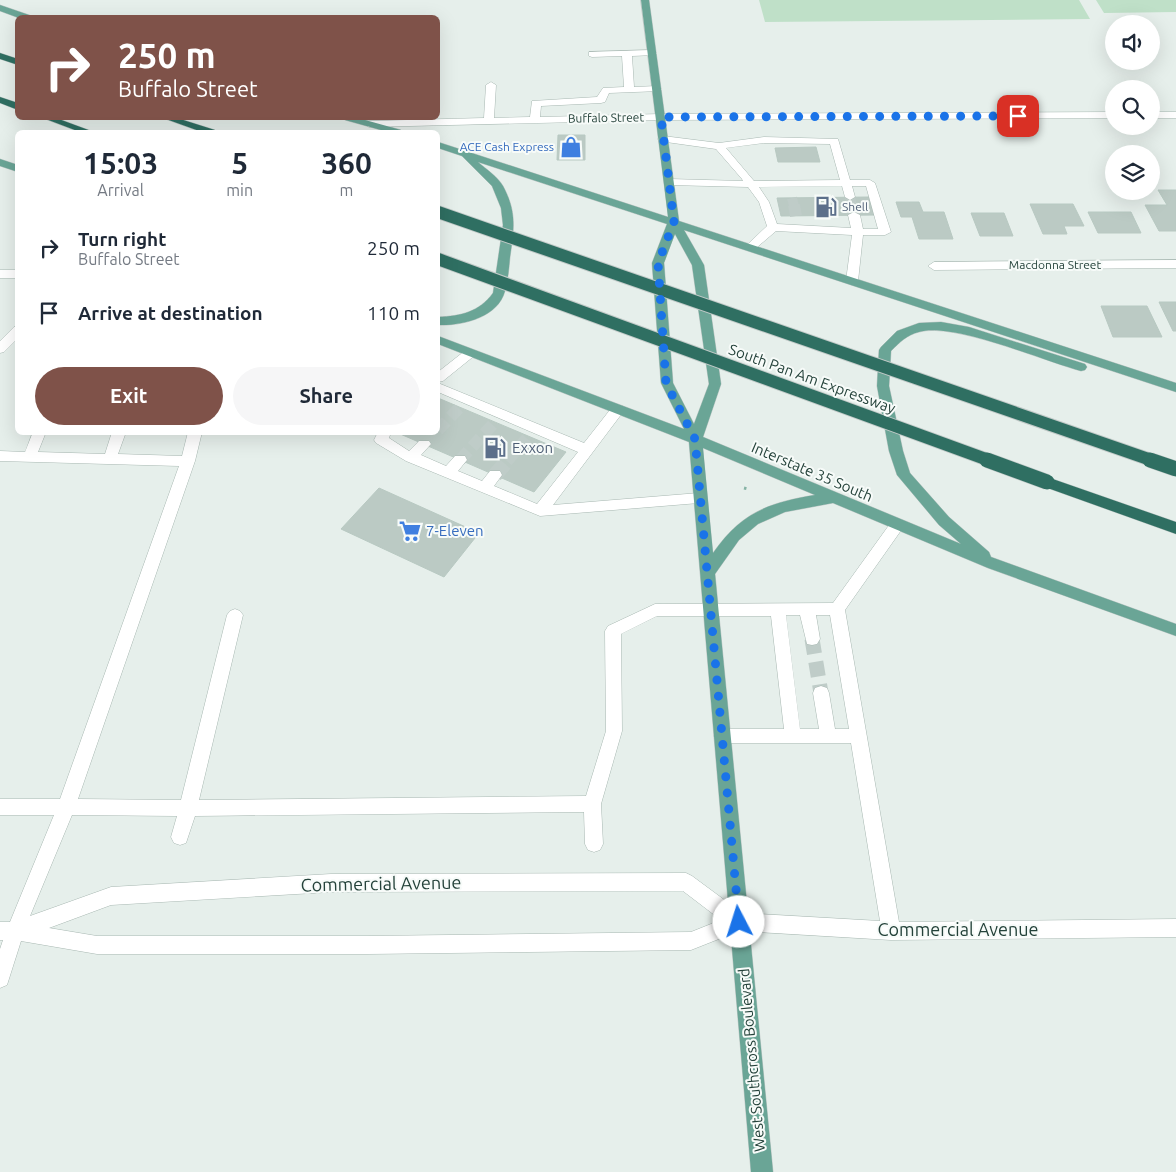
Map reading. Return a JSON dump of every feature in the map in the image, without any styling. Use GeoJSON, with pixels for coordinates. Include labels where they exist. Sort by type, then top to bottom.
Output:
{"type":"FeatureCollection","features":[{"type":"Feature","properties":{"kind":"highway"},"geometry":{"type":"LineString","coordinates":[[1,56],[15,61]]}},
{"type":"Feature","properties":{"kind":"highway"},"geometry":{"type":"LineString","coordinates":[[0,100],[15,105]]}},
{"type":"Feature","properties":{"kind":"highway"},"geometry":{"type":"LineString","coordinates":[[54,120],[83,130]]}},
{"type":"Feature","properties":{"kind":"highway"},"geometry":{"type":"LineString","coordinates":[[174,120],[205,130]]}},
{"type":"Feature","properties":{"kind":"highway"},"geometry":{"type":"LineString","coordinates":[[440,213],[1176,469]]}},
{"type":"Feature","properties":{"kind":"highway","name":"South Pan Am Expressway"},"geometry":{"type":"LineString","coordinates":[[440,260],[1176,528]]}},
{"type":"Feature","properties":{"kind":"main road","name":"West Southcross Boulevard"},"geometry":{"type":"LineString","coordinates":[[645,0],[674,222],[698,265],[715,384],[695,439]]}},
{"type":"Feature","properties":{"kind":"main road"},"geometry":{"type":"LineString","coordinates":[[0,8],[20,15]]}},
{"type":"Feature","properties":{"kind":"main road"},"geometry":{"type":"LineString","coordinates":[[356,120],[390,130]]}},
{"type":"Feature","properties":{"kind":"main road"},"geometry":{"type":"LineString","coordinates":[[440,146],[1176,388]]}},
{"type":"Feature","properties":{"kind":"main road"},"geometry":{"type":"LineString","coordinates":[[440,321],[456,322],[477,314],[491,304],[499,293],[509,225],[506,208],[497,185],[461,152]]}},
{"type":"Feature","properties":{"kind":"main road"},"geometry":{"type":"LineString","coordinates":[[0,162],[15,168]]}},
{"type":"Feature","properties":{"kind":"main road","name":"West Southcross Boulevard"},"geometry":{"type":"LineString","coordinates":[[674,222],[658,263],[666,383],[695,439],[762,1172]]}},
{"type":"Feature","properties":{"kind":"main road"},"geometry":{"type":"LineString","coordinates":[[992,564],[944,521],[904,475],[896,451],[883,386],[885,350],[901,334],[919,327],[941,326],[965,330],[1154,390],[1176,394]]}},
{"type":"Feature","properties":{"kind":"main road","name":"Interstate 35 South"},"geometry":{"type":"LineString","coordinates":[[440,341],[695,439],[992,564],[1176,630]]}},
{"type":"Feature","properties":{"kind":"main road"},"geometry":{"type":"LineString","coordinates":[[707,573],[742,527],[764,514],[800,503],[832,498]]}},
{"type":"Feature","properties":{"kind":"street"},"geometry":{"type":"LineString","coordinates":[[627,53],[629,90]]}},
{"type":"Feature","properties":{"kind":"street"},"geometry":{"type":"LineString","coordinates":[[592,54],[652,53]]}},
{"type":"Feature","properties":{"kind":"street"},"geometry":{"type":"LineString","coordinates":[[488,121],[491,85]]}},
{"type":"Feature","properties":{"kind":"street"},"geometry":{"type":"LineString","coordinates":[[535,120],[536,103],[600,100],[606,90],[657,89]]}},
{"type":"Feature","properties":{"kind":"street","name":"Buffalo Street"},"geometry":{"type":"LineString","coordinates":[[369,124],[425,120],[488,121],[661,117],[1105,115]]}},
{"type":"Feature","properties":{"kind":"street"},"geometry":{"type":"LineString","coordinates":[[1160,115],[1176,115]]}},
{"type":"Feature","properties":{"kind":"street"},"geometry":{"type":"LineString","coordinates":[[663,139],[720,146],[764,140],[834,141],[850,197]]}},
{"type":"Feature","properties":{"kind":"street"},"geometry":{"type":"LineString","coordinates":[[720,146],[752,184],[764,202],[772,227]]}},
{"type":"Feature","properties":{"kind":"street"},"geometry":{"type":"LineString","coordinates":[[669,182],[752,184],[870,183],[885,232],[772,227],[751,247]]}},
{"type":"Feature","properties":{"kind":"street"},"geometry":{"type":"LineString","coordinates":[[788,184],[792,198]]}},
{"type":"Feature","properties":{"kind":"street"},"geometry":{"type":"LineString","coordinates":[[796,216],[798,228]]}},
{"type":"Feature","properties":{"kind":"street"},"geometry":{"type":"LineString","coordinates":[[852,281],[858,232],[854,216]]}},
{"type":"Feature","properties":{"kind":"street","name":"Macdonna Street"},"geometry":{"type":"LineString","coordinates":[[934,266],[1176,264]]}},
{"type":"Feature","properties":{"kind":"street"},"geometry":{"type":"LineString","coordinates":[[0,274],[15,274]]}},
{"type":"Feature","properties":{"kind":"street"},"geometry":{"type":"LineString","coordinates":[[0,349],[15,333]]}},
{"type":"Feature","properties":{"kind":"street"},"geometry":{"type":"LineString","coordinates":[[440,376],[470,353]]}},
{"type":"Feature","properties":{"kind":"street"},"geometry":{"type":"LineString","coordinates":[[440,388],[463,404],[532,432],[587,450]]}},
{"type":"Feature","properties":{"kind":"street"},"geometry":{"type":"LineString","coordinates":[[540,511],[618,409]]}},
{"type":"Feature","properties":{"kind":"street"},"geometry":{"type":"LineString","coordinates":[[30,456],[39,435]]}},
{"type":"Feature","properties":{"kind":"street"},"geometry":{"type":"LineString","coordinates":[[110,459],[119,435]]}},
{"type":"Feature","properties":{"kind":"street"},"geometry":{"type":"LineString","coordinates":[[0,978],[8,931],[66,808],[188,461],[195,435]]}},
{"type":"Feature","properties":{"kind":"street"},"geometry":{"type":"LineString","coordinates":[[384,435],[382,440],[411,457],[540,511],[699,498]]}},
{"type":"Feature","properties":{"kind":"street"},"geometry":{"type":"LineString","coordinates":[[411,457],[424,444]]}},
{"type":"Feature","properties":{"kind":"street"},"geometry":{"type":"LineString","coordinates":[[0,456],[188,461]]}},
{"type":"Feature","properties":{"kind":"street"},"geometry":{"type":"LineString","coordinates":[[448,472],[460,460]]}},
{"type":"Feature","properties":{"kind":"street"},"geometry":{"type":"LineString","coordinates":[[484,488],[495,475]]}},
{"type":"Feature","properties":{"kind":"street"},"geometry":{"type":"LineString","coordinates":[[891,931],[837,608],[898,526]]}},
{"type":"Feature","properties":{"kind":"street"},"geometry":{"type":"LineString","coordinates":[[778,608],[793,736]]}},
{"type":"Feature","properties":{"kind":"street"},"geometry":{"type":"LineString","coordinates":[[807,608],[812,640]]}},
{"type":"Feature","properties":{"kind":"street"},"geometry":{"type":"LineString","coordinates":[[594,844],[592,804],[614,731],[613,631],[655,610],[837,608]]}},
{"type":"Feature","properties":{"kind":"street"},"geometry":{"type":"LineString","coordinates":[[180,838],[235,615]]}},
{"type":"Feature","properties":{"kind":"street"},"geometry":{"type":"LineString","coordinates":[[821,692],[828,736]]}},
{"type":"Feature","properties":{"kind":"street"},"geometry":{"type":"LineString","coordinates":[[722,736],[858,736]]}},
{"type":"Feature","properties":{"kind":"street"},"geometry":{"type":"LineString","coordinates":[[0,807],[188,808],[592,804]]}},
{"type":"Feature","properties":{"kind":"street","name":"Commercial Avenue"},"geometry":{"type":"LineString","coordinates":[[8,931],[111,896],[341,883],[686,882],[739,922]]}},
{"type":"Feature","properties":{"kind":"street","name":"Commercial Avenue"},"geometry":{"type":"LineString","coordinates":[[8,931],[97,945],[368,945],[691,942],[739,922],[891,931],[1176,928]]}},
{"type":"Feature","properties":{"kind":"path"},"geometry":{"type":"LineString","coordinates":[[751,483],[746,489],[754,494]]}},
{"type":"Feature","properties":{"kind":"green space"},"geometry":{"type":"Polygon","coordinates":[[[759,0],[1079,0],[1090,19],[765,22],[759,0]]]}},
{"type":"Feature","properties":{"kind":"green space"},"geometry":{"type":"Polygon","coordinates":[[[1096,0],[1176,0],[1176,12],[1104,13],[1096,0]]]}},
{"type":"Feature","properties":{"kind":"building","name":"ACE Cash Express"},"geometry":{"type":"Polygon","coordinates":[[[558,135],[585,135],[585,160],[557,160],[558,135]]]}},
{"type":"Feature","properties":{"kind":"building"},"geometry":{"type":"Polygon","coordinates":[[[816,147],[820,162],[778,162],[775,148],[816,147]]]}},
{"type":"Feature","properties":{"kind":"building"},"geometry":{"type":"Polygon","coordinates":[[[1160,190],[1176,190],[1176,231],[1159,231],[1145,205],[1167,205],[1160,190]]]}},
{"type":"Feature","properties":{"kind":"building","name":"Shell"},"geometry":{"type":"Polygon","coordinates":[[[870,197],[876,215],[781,216],[777,198],[870,197]]]}},
{"type":"Feature","properties":{"kind":"building"},"geometry":{"type":"Polygon","coordinates":[[[896,202],[919,202],[923,212],[944,212],[953,239],[919,239],[912,217],[901,217],[896,202]]]}},
{"type":"Feature","properties":{"kind":"building"},"geometry":{"type":"Polygon","coordinates":[[[1030,204],[1073,204],[1084,226],[1064,226],[1067,234],[1043,234],[1030,204]]]}},
{"type":"Feature","properties":{"kind":"building"},"geometry":{"type":"Polygon","coordinates":[[[1088,212],[1131,212],[1141,233],[1098,233],[1088,212]]]}},
{"type":"Feature","properties":{"kind":"building"},"geometry":{"type":"Polygon","coordinates":[[[971,213],[1004,213],[1013,236],[980,236],[971,213]]]}},
{"type":"Feature","properties":{"kind":"building"},"geometry":{"type":"Polygon","coordinates":[[[1159,302],[1176,302],[1176,331],[1173,331],[1159,302]]]}},
{"type":"Feature","properties":{"kind":"building"},"geometry":{"type":"Polygon","coordinates":[[[1101,306],[1147,306],[1162,337],[1113,337],[1101,306]]]}},
{"type":"Feature","properties":{"kind":"building","name":"Exxon"},"geometry":{"type":"Polygon","coordinates":[[[440,399],[566,452],[534,492],[403,435],[440,435],[440,399]]]}},
{"type":"Feature","properties":{"kind":"building","name":"7-Eleven"},"geometry":{"type":"Polygon","coordinates":[[[379,488],[479,533],[444,577],[341,529],[379,488]]]}},
{"type":"Feature","properties":{"kind":"tunnel"},"geometry":{"type":"LineString","coordinates":[[850,197],[852,206]]}},
{"type":"Feature","properties":{"kind":"tunnel"},"geometry":{"type":"LineString","coordinates":[[792,198],[794,206]]}},
{"type":"Feature","properties":{"kind":"tunnel"},"geometry":{"type":"LineString","coordinates":[[794,205],[796,216]]}},
{"type":"Feature","properties":{"kind":"tunnel"},"geometry":{"type":"LineString","coordinates":[[852,205],[854,215]]}},
{"type":"Feature","properties":{"kind":"tunnel"},"geometry":{"type":"LineString","coordinates":[[440,428],[460,407]]}},
{"type":"Feature","properties":{"kind":"tunnel"},"geometry":{"type":"LineString","coordinates":[[460,460],[495,422]]}},
{"type":"Feature","properties":{"kind":"tunnel"},"geometry":{"type":"LineString","coordinates":[[507,461],[529,436]]}},
{"type":"Feature","properties":{"kind":"tunnel"},"geometry":{"type":"LineString","coordinates":[[495,475],[508,460]]}},
{"type":"Feature","properties":{"kind":"tunnel"},"geometry":{"type":"LineString","coordinates":[[812,639],[821,693]]}},
{"type":"Feature","properties":{"kind":"place","name":"ACE Cash Express"},"geometry":{"type":"Point","coordinates":[571,147]}},
{"type":"Feature","properties":{"kind":"place","name":"Shell"},"geometry":{"type":"Point","coordinates":[826,207]}},
{"type":"Feature","properties":{"kind":"place","name":"Exxon"},"geometry":{"type":"Point","coordinates":[495,448]}},
{"type":"Feature","properties":{"kind":"place","name":"7-Eleven"},"geometry":{"type":"Point","coordinates":[410,531]}},
{"type":"Feature","properties":{"kind":"route"},"geometry":{"type":"LineString","coordinates":[[739,922],[695,439],[666,383],[658,263],[674,222],[661,117],[1018,116]]}}]}
